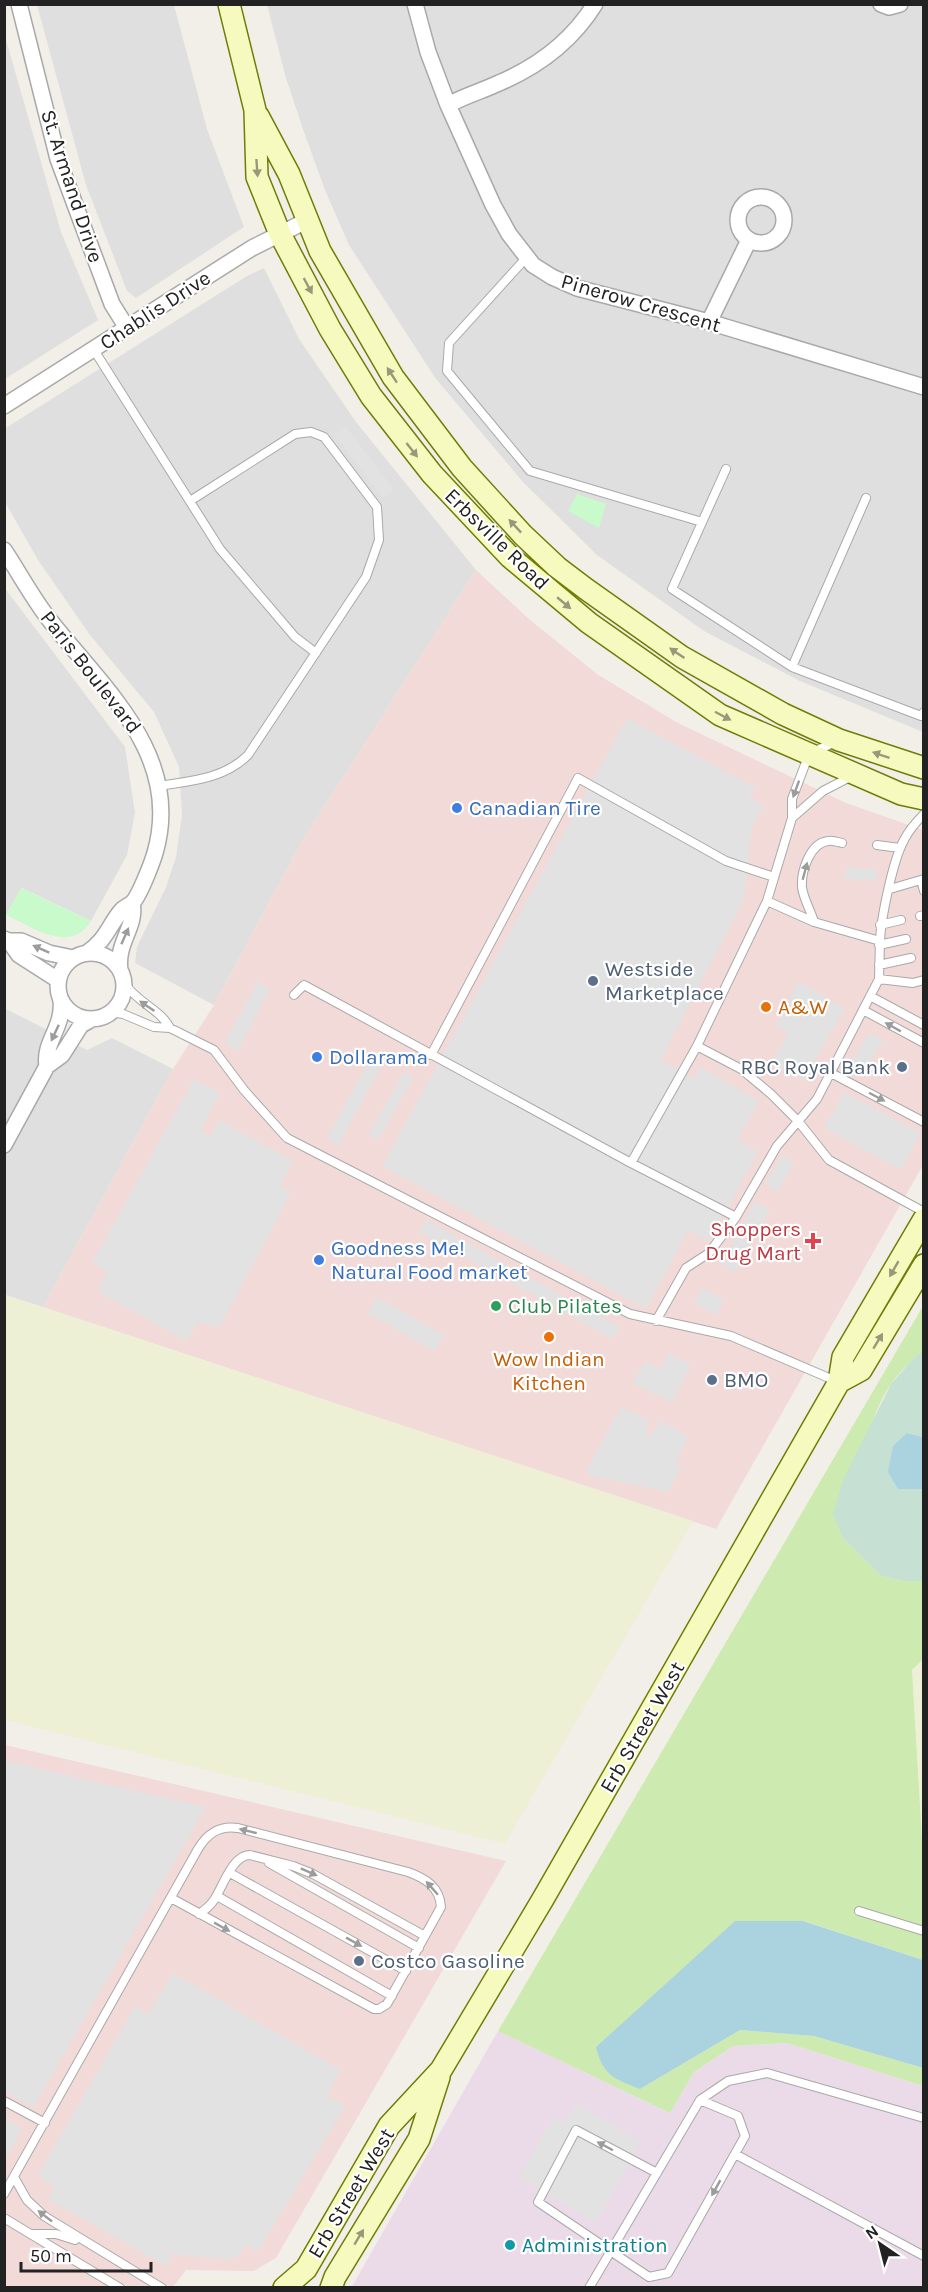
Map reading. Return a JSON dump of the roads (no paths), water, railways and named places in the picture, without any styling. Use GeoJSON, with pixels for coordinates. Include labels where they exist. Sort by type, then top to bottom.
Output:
{"type":"FeatureCollection","features":[{"type":"Feature","properties":{"kind":"main road","name":"Erbsville Road"},"geometry":{"type":"LineString","coordinates":[[229,4],[255,110],[257,177],[280,234],[330,329],[371,396],[432,474],[510,557],[589,624],[720,715],[901,794],[924,799]]}},
{"type":"Feature","properties":{"kind":"main road","name":"Erbsville Road"},"geometry":{"type":"LineString","coordinates":[[255,110],[289,174],[320,251],[393,377],[462,468],[524,535],[557,567],[682,657],[783,714],[839,740],[924,768]]}},
{"type":"Feature","properties":{"kind":"main road","name":"Erb Street West"},"geometry":{"type":"LineString","coordinates":[[284,2288],[306,2269],[389,2126],[441,2070],[543,1899],[839,1382],[843,1357],[924,1219]]}},
{"type":"Feature","properties":{"kind":"main road","name":"Erb Street West"},"geometry":{"type":"LineString","coordinates":[[839,1382],[861,1370],[924,1265]]}},
{"type":"Feature","properties":{"kind":"main road","name":"Erb Street West"},"geometry":{"type":"LineString","coordinates":[[331,2288],[335,2277],[418,2139],[441,2070]]}},
{"type":"Feature","properties":{"kind":"street","name":"St. Armand Drive"},"geometry":{"type":"LineString","coordinates":[[19,4],[58,159],[112,304],[127,328]]}},
{"type":"Feature","properties":{"kind":"street","name":"Pinerow Crescent"},"geometry":{"type":"LineString","coordinates":[[415,4],[428,52],[448,105],[492,205],[526,258],[552,277],[578,288],[709,321],[924,387]]}},
{"type":"Feature","properties":{"kind":"street"},"geometry":{"type":"LineString","coordinates":[[448,105],[543,60],[583,24],[595,4]]}},
{"type":"Feature","properties":{"kind":"street"},"geometry":{"type":"LineString","coordinates":[[881,4],[889,7],[900,4]]}},
{"type":"Feature","properties":{"kind":"street","name":"Chablis Drive"},"geometry":{"type":"LineString","coordinates":[[4,406],[252,248],[308,220]]}},
{"type":"Feature","properties":{"kind":"street"},"geometry":{"type":"LineString","coordinates":[[709,321],[749,240]]}},
{"type":"Feature","properties":{"kind":"street","name":"Paris Boulevard"},"geometry":{"type":"LineString","coordinates":[[4,550],[49,620],[133,724],[149,752],[159,786],[160,821],[157,847],[148,873],[132,903],[122,909],[104,938],[80,955]]}},
{"type":"Feature","properties":{"kind":"street","name":"Paris Boulevard"},"geometry":{"type":"LineString","coordinates":[[122,976],[119,957],[121,945],[134,915],[132,903]]}},
{"type":"Feature","properties":{"kind":"street"},"geometry":{"type":"LineString","coordinates":[[4,1145],[47,1066],[62,1055],[81,1025],[111,1012],[121,999],[122,976],[108,958],[98,953],[80,955],[49,953],[21,941],[7,940]]}},
{"type":"Feature","properties":{"kind":"street"},"geometry":{"type":"LineString","coordinates":[[7,940],[19,955],[58,980]]}},
{"type":"Feature","properties":{"kind":"street"},"geometry":{"type":"LineString","coordinates":[[47,1066],[47,1051],[60,1021],[61,1000],[58,980],[63,967],[80,955]]}},
{"type":"Feature","properties":{"kind":"street"},"geometry":{"type":"LineString","coordinates":[[61,1000],[73,1014],[92,1019]]}},
{"type":"Feature","properties":{"kind":"lane"},"geometry":{"type":"LineString","coordinates":[[526,258],[449,343],[447,371],[530,471],[702,522]]}},
{"type":"Feature","properties":{"kind":"lane"},"geometry":{"type":"LineString","coordinates":[[94,350],[220,549],[295,637],[316,653]]}},
{"type":"Feature","properties":{"kind":"lane"},"geometry":{"type":"LineString","coordinates":[[159,786],[209,777],[226,771],[242,761],[258,742],[366,576],[379,540],[377,507],[324,437],[311,432],[295,434],[190,501]]}},
{"type":"Feature","properties":{"kind":"lane"},"geometry":{"type":"LineString","coordinates":[[726,469],[672,589],[792,667],[921,716],[924,712]]}},
{"type":"Feature","properties":{"kind":"lane"},"geometry":{"type":"LineString","coordinates":[[792,667],[866,498]]}},
{"type":"Feature","properties":{"kind":"lane"},"geometry":{"type":"LineString","coordinates":[[631,1163],[697,1046],[767,901],[792,818],[792,799],[809,754],[839,740]]}},
{"type":"Feature","properties":{"kind":"lane"},"geometry":{"type":"LineString","coordinates":[[792,818],[822,791],[855,774]]}},
{"type":"Feature","properties":{"kind":"lane"},"geometry":{"type":"LineString","coordinates":[[430,1055],[578,778],[726,861],[774,877]]}},
{"type":"Feature","properties":{"kind":"lane"},"geometry":{"type":"LineString","coordinates":[[656,1321],[686,1268],[709,1253],[736,1217],[777,1146],[817,1099],[831,1073],[879,979],[880,925],[902,844],[924,814]]}},
{"type":"Feature","properties":{"kind":"lane"},"geometry":{"type":"LineString","coordinates":[[814,922],[802,889],[802,876],[806,864],[819,845],[828,841],[842,843]]}},
{"type":"Feature","properties":{"kind":"lane"},"geometry":{"type":"LineString","coordinates":[[877,845],[902,844]]}},
{"type":"Feature","properties":{"kind":"lane"},"geometry":{"type":"LineString","coordinates":[[890,889],[922,880],[924,891]]}},
{"type":"Feature","properties":{"kind":"lane"},"geometry":{"type":"LineString","coordinates":[[767,901],[814,922],[880,943],[906,939]]}},
{"type":"Feature","properties":{"kind":"lane"},"geometry":{"type":"LineString","coordinates":[[880,925],[901,920]]}},
{"type":"Feature","properties":{"kind":"lane"},"geometry":{"type":"LineString","coordinates":[[879,965],[911,958]]}},
{"type":"Feature","properties":{"kind":"lane"},"geometry":{"type":"LineString","coordinates":[[122,976],[137,999],[161,1015],[170,1028]]}},
{"type":"Feature","properties":{"kind":"lane"},"geometry":{"type":"LineString","coordinates":[[879,979],[913,982],[924,980]]}},
{"type":"Feature","properties":{"kind":"lane"},"geometry":{"type":"LineString","coordinates":[[294,995],[304,985],[631,1163],[736,1217]]}},
{"type":"Feature","properties":{"kind":"lane"},"geometry":{"type":"LineString","coordinates":[[870,996],[924,1025]]}},
{"type":"Feature","properties":{"kind":"lane"},"geometry":{"type":"LineString","coordinates":[[863,1010],[924,1043]]}},
{"type":"Feature","properties":{"kind":"lane"},"geometry":{"type":"LineString","coordinates":[[111,1012],[123,1014],[154,1027],[170,1028],[214,1050],[244,1090],[287,1138],[630,1314],[731,1336],[839,1382]]}},
{"type":"Feature","properties":{"kind":"lane"},"geometry":{"type":"LineString","coordinates":[[697,1046],[741,1069],[771,1094],[798,1121],[829,1160],[924,1212]]}},
{"type":"Feature","properties":{"kind":"lane"},"geometry":{"type":"LineString","coordinates":[[831,1073],[924,1122]]}},
{"type":"Feature","properties":{"kind":"lane"},"geometry":{"type":"LineString","coordinates":[[4,2194],[201,1844],[209,1835],[221,1828],[238,1828],[419,1876],[433,1887],[441,1900],[439,1913],[392,1996],[384,2007],[370,2008],[171,1898]]}},
{"type":"Feature","properties":{"kind":"lane"},"geometry":{"type":"LineString","coordinates":[[199,1914],[213,1903],[230,1873],[245,1855],[313,1874],[425,1936]]}},
{"type":"Feature","properties":{"kind":"lane"},"geometry":{"type":"LineString","coordinates":[[260,1858],[419,1948]]}},
{"type":"Feature","properties":{"kind":"lane"},"geometry":{"type":"LineString","coordinates":[[230,1873],[406,1971]]}},
{"type":"Feature","properties":{"kind":"lane"},"geometry":{"type":"LineString","coordinates":[[217,1896],[392,1996]]}},
{"type":"Feature","properties":{"kind":"lane"},"geometry":{"type":"LineString","coordinates":[[859,1911],[924,1931]]}},
{"type":"Feature","properties":{"kind":"lane"},"geometry":{"type":"LineString","coordinates":[[589,2288],[700,2100],[728,2081],[767,2073],[924,2118]]}},
{"type":"Feature","properties":{"kind":"lane"},"geometry":{"type":"LineString","coordinates":[[657,2173],[576,2130],[538,2202],[649,2277],[668,2273],[745,2136],[738,2116],[700,2100]]}},
{"type":"Feature","properties":{"kind":"lane"},"geometry":{"type":"LineString","coordinates":[[4,2101],[45,2123]]}},
{"type":"Feature","properties":{"kind":"lane"},"geometry":{"type":"LineString","coordinates":[[735,2154],[924,2256]]}},
{"type":"Feature","properties":{"kind":"lane"},"geometry":{"type":"LineString","coordinates":[[14,2177],[27,2200],[44,2216],[162,2288]]}},
{"type":"Feature","properties":{"kind":"lane"},"geometry":{"type":"LineString","coordinates":[[4,2218],[120,2288]]}},
{"type":"Feature","properties":{"kind":"lane"},"geometry":{"type":"LineString","coordinates":[[33,2234],[56,2234],[87,2243]]}},
{"type":"Feature","properties":{"kind":"water"},"geometry":{"type":"Polygon","coordinates":[[[907,1433],[923,1437],[923,1489],[898,1489],[888,1472],[893,1446],[907,1433]]]}},
{"type":"Feature","properties":{"kind":"water"},"geometry":{"type":"Polygon","coordinates":[[[735,1921],[803,1921],[923,1960],[923,2068],[814,2036],[740,2030],[640,2089],[611,2075],[602,2064],[596,2047],[735,1921]]]}},
{"type":"Feature","properties":{"kind":"place","name":"Canadian Tire"},"geometry":{"type":"Point","coordinates":[457,808]}},
{"type":"Feature","properties":{"kind":"place","name":"Westside Marketplace"},"geometry":{"type":"Point","coordinates":[593,981]}},
{"type":"Feature","properties":{"kind":"place","name":"A&W"},"geometry":{"type":"Point","coordinates":[766,1007]}},
{"type":"Feature","properties":{"kind":"place","name":"Dollarama"},"geometry":{"type":"Point","coordinates":[317,1057]}},
{"type":"Feature","properties":{"kind":"place","name":"RBC Royal Bank"},"geometry":{"type":"Point","coordinates":[902,1067]}},
{"type":"Feature","properties":{"kind":"place","name":"Shoppers Drug Mart"},"geometry":{"type":"Point","coordinates":[813,1241]}},
{"type":"Feature","properties":{"kind":"place","name":"Goodness Me! Natural Food market"},"geometry":{"type":"Point","coordinates":[319,1260]}},
{"type":"Feature","properties":{"kind":"place","name":"Club Pilates"},"geometry":{"type":"Point","coordinates":[496,1306]}},
{"type":"Feature","properties":{"kind":"place","name":"Wow Indian Kitchen"},"geometry":{"type":"Point","coordinates":[549,1337]}},
{"type":"Feature","properties":{"kind":"place","name":"BMO"},"geometry":{"type":"Point","coordinates":[712,1380]}},
{"type":"Feature","properties":{"kind":"place","name":"Costco Gasoline"},"geometry":{"type":"Point","coordinates":[359,1961]}},
{"type":"Feature","properties":{"kind":"place","name":"Administration"},"geometry":{"type":"Point","coordinates":[510,2245]}}]}
